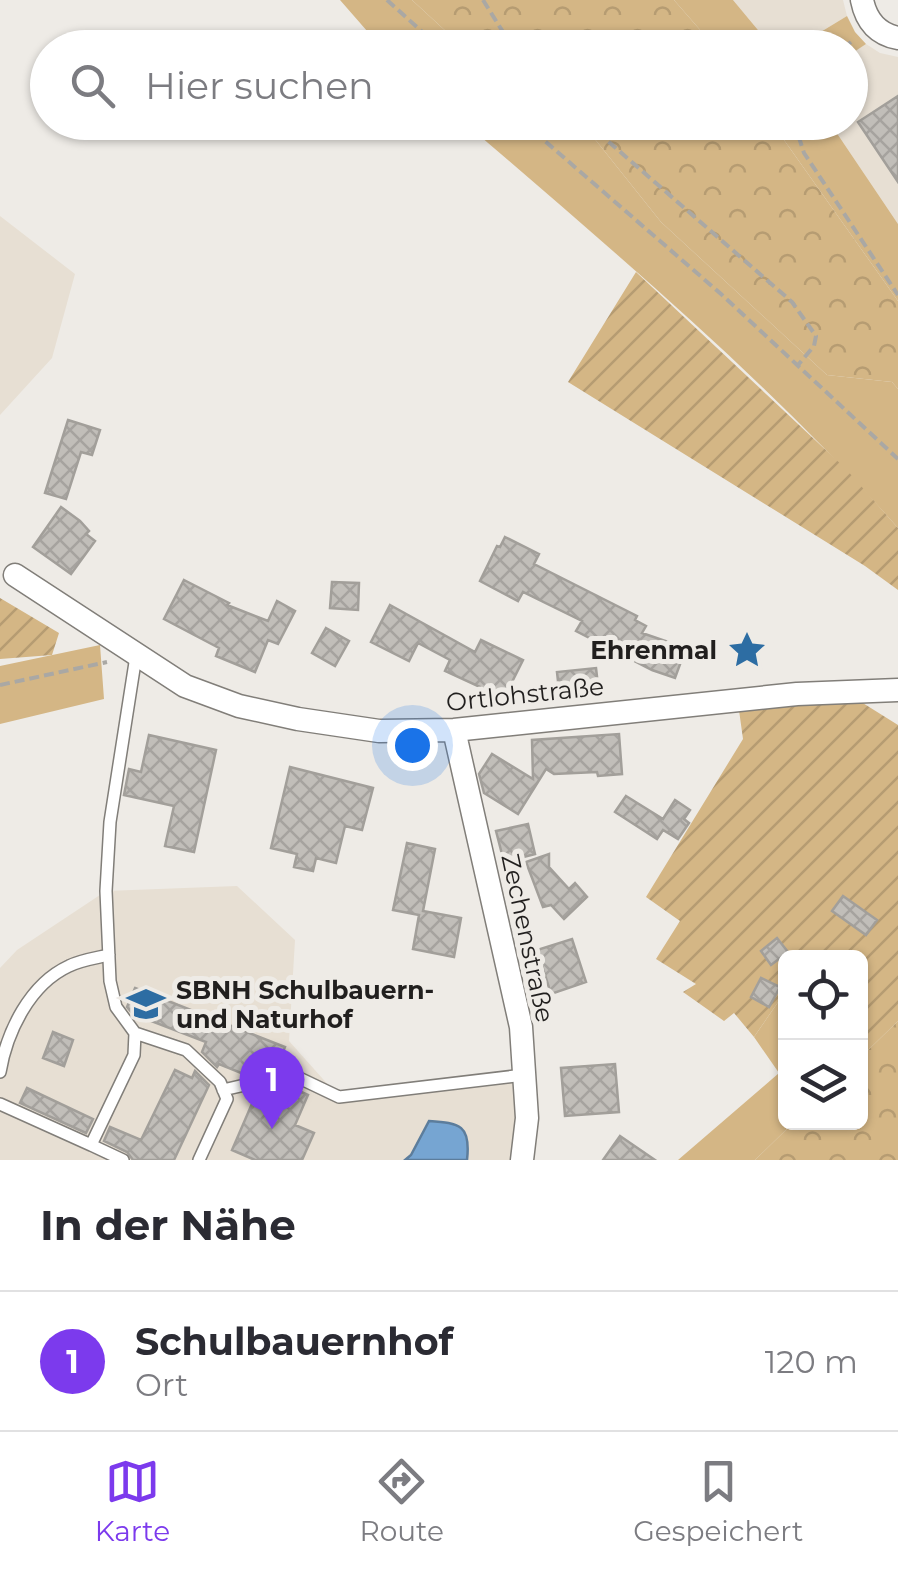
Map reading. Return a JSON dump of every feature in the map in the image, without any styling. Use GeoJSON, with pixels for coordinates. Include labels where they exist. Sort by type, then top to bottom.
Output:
{"type":"FeatureCollection","features":[{"type":"Feature","properties":{"kind":"street"},"geometry":{"type":"LineString","coordinates":[[862,0],[867,18],[878,30],[898,38]]}},
{"type":"Feature","properties":{"kind":"street","name":"Ortlohstraße"},"geometry":{"type":"LineString","coordinates":[[15,575],[185,686],[239,706],[298,720],[379,731],[454,730],[797,694],[898,690]]}},
{"type":"Feature","properties":{"kind":"street","name":"Zechenstraße"},"geometry":{"type":"LineString","coordinates":[[454,730],[521,1028],[527,1118],[522,1160]]}},
{"type":"Feature","properties":{"kind":"lane"},"geometry":{"type":"LineString","coordinates":[[136,656],[110,822],[106,892],[109,954],[116,1007],[135,1033],[186,1050],[220,1082],[227,1099],[199,1160]]}},
{"type":"Feature","properties":{"kind":"lane"},"geometry":{"type":"LineString","coordinates":[[0,1072],[18,1015],[51,977],[70,965],[109,954]]}},
{"type":"Feature","properties":{"kind":"lane"},"geometry":{"type":"LineString","coordinates":[[90,1145],[134,1055],[135,1033]]}},
{"type":"Feature","properties":{"kind":"lane"},"geometry":{"type":"LineString","coordinates":[[223,1090],[296,1076],[340,1098],[524,1075]]}},
{"type":"Feature","properties":{"kind":"lane"},"geometry":{"type":"LineString","coordinates":[[0,1104],[124,1160]]}},
{"type":"Feature","properties":{"kind":"path"},"geometry":{"type":"LineString","coordinates":[[387,0],[420,30]]}},
{"type":"Feature","properties":{"kind":"path"},"geometry":{"type":"LineString","coordinates":[[483,0],[502,30]]}},
{"type":"Feature","properties":{"kind":"path"},"geometry":{"type":"LineString","coordinates":[[544,140],[798,364],[898,459]]}},
{"type":"Feature","properties":{"kind":"path"},"geometry":{"type":"LineString","coordinates":[[607,140],[792,302],[816,336],[814,346],[798,364]]}},
{"type":"Feature","properties":{"kind":"path"},"geometry":{"type":"LineString","coordinates":[[800,140],[804,152],[898,295]]}},
{"type":"Feature","properties":{"kind":"path"},"geometry":{"type":"LineString","coordinates":[[0,685],[136,656]]}},
{"type":"Feature","properties":{"kind":"shaded area"},"geometry":{"type":"Polygon","coordinates":[[[733,0],[843,0],[847,16],[824,30],[758,30],[733,0]]]}},
{"type":"Feature","properties":{"kind":"shaded area"},"geometry":{"type":"Polygon","coordinates":[[[868,45],[898,57],[898,224],[841,140],[868,140],[868,45]]]}},
{"type":"Feature","properties":{"kind":"shaded area"},"geometry":{"type":"Polygon","coordinates":[[[0,216],[75,274],[52,358],[0,415],[0,216]]]}},
{"type":"Feature","properties":{"kind":"shaded area","name":"SBNH Schulbauern- und Naturhof"},"geometry":{"type":"Polygon","coordinates":[[[237,886],[295,940],[289,1041],[339,1097],[524,1075],[522,1160],[0,1160],[0,968],[17,950],[106,891],[237,886]]]}},
{"type":"Feature","properties":{"kind":"green space"},"geometry":{"type":"Polygon","coordinates":[[[340,0],[412,0],[445,30],[366,30],[340,0]]]}},
{"type":"Feature","properties":{"kind":"green space"},"geometry":{"type":"Polygon","coordinates":[[[412,0],[674,0],[700,30],[445,30],[412,0]]]}},
{"type":"Feature","properties":{"kind":"green space"},"geometry":{"type":"Polygon","coordinates":[[[674,0],[733,0],[758,30],[700,30],[674,0]]]}},
{"type":"Feature","properties":{"kind":"green space"},"geometry":{"type":"Polygon","coordinates":[[[847,16],[854,30],[824,30],[847,16]]]}},
{"type":"Feature","properties":{"kind":"green space"},"geometry":{"type":"Polygon","coordinates":[[[485,140],[596,140],[661,222],[827,375],[892,382],[898,389],[898,528],[796,420],[633,269],[485,140]]]}},
{"type":"Feature","properties":{"kind":"green space"},"geometry":{"type":"Polygon","coordinates":[[[596,140],[784,140],[898,301],[898,389],[892,382],[827,375],[661,222],[596,140]]]}},
{"type":"Feature","properties":{"kind":"green space"},"geometry":{"type":"Polygon","coordinates":[[[784,140],[841,140],[898,224],[898,301],[784,140]]]}},
{"type":"Feature","properties":{"kind":"green space"},"geometry":{"type":"Polygon","coordinates":[[[636,272],[846,469],[898,528],[898,590],[568,382],[636,272]]]}},
{"type":"Feature","properties":{"kind":"green space"},"geometry":{"type":"Polygon","coordinates":[[[0,598],[59,633],[52,655],[0,659],[0,598]]]}},
{"type":"Feature","properties":{"kind":"green space"},"geometry":{"type":"Polygon","coordinates":[[[100,645],[104,699],[0,724],[0,666],[100,645]]]}},
{"type":"Feature","properties":{"kind":"green space"},"geometry":{"type":"Polygon","coordinates":[[[850,695],[898,725],[898,1021],[868,1050],[868,950],[778,950],[778,1002],[754,1037],[734,1013],[724,1021],[683,992],[696,984],[656,959],[680,921],[646,897],[743,739],[738,703],[850,695]]]}},
{"type":"Feature","properties":{"kind":"green space"},"geometry":{"type":"Polygon","coordinates":[[[778,1002],[778,1072],[754,1037],[778,1002]]]}},
{"type":"Feature","properties":{"kind":"green space"},"geometry":{"type":"Polygon","coordinates":[[[898,1021],[898,1160],[755,1160],[786,1130],[868,1130],[868,1050],[898,1021]]]}},
{"type":"Feature","properties":{"kind":"green space"},"geometry":{"type":"Polygon","coordinates":[[[778,1074],[778,1130],[786,1130],[755,1160],[678,1160],[778,1074]]]}},
{"type":"Feature","properties":{"kind":"water"},"geometry":{"type":"Polygon","coordinates":[[[429,1121],[461,1128],[467,1139],[467,1160],[405,1160],[429,1121]]]}},
{"type":"Feature","properties":{"kind":"building"},"geometry":{"type":"Polygon","coordinates":[[[898,96],[898,182],[868,137],[868,116],[898,96]]]}},
{"type":"Feature","properties":{"kind":"building"},"geometry":{"type":"Polygon","coordinates":[[[68,420],[100,430],[92,455],[81,452],[66,499],[45,493],[68,420]]]}},
{"type":"Feature","properties":{"kind":"building"},"geometry":{"type":"Polygon","coordinates":[[[61,507],[80,521],[95,541],[71,574],[33,547],[61,507]]]}},
{"type":"Feature","properties":{"kind":"building"},"geometry":{"type":"Polygon","coordinates":[[[505,537],[539,554],[534,564],[637,616],[635,620],[646,626],[642,633],[686,648],[675,678],[576,631],[582,621],[523,592],[518,601],[480,581],[505,537]]]}},
{"type":"Feature","properties":{"kind":"building"},"geometry":{"type":"Polygon","coordinates":[[[184,580],[227,605],[268,621],[277,601],[295,611],[278,644],[268,640],[255,672],[216,656],[219,648],[164,619],[184,580]]]}},
{"type":"Feature","properties":{"kind":"building"},"geometry":{"type":"Polygon","coordinates":[[[332,582],[359,583],[358,610],[330,608],[332,582]]]}},
{"type":"Feature","properties":{"kind":"building"},"geometry":{"type":"Polygon","coordinates":[[[390,605],[475,652],[481,640],[523,660],[504,698],[445,671],[450,660],[418,643],[409,661],[371,642],[390,605]]]}},
{"type":"Feature","properties":{"kind":"building"},"geometry":{"type":"Polygon","coordinates":[[[326,628],[349,641],[335,666],[312,653],[326,628]]]}},
{"type":"Feature","properties":{"kind":"building"},"geometry":{"type":"Polygon","coordinates":[[[596,668],[599,694],[560,699],[557,672],[596,668]]]}},
{"type":"Feature","properties":{"kind":"building"},"geometry":{"type":"Polygon","coordinates":[[[619,734],[622,774],[554,774],[546,769],[518,814],[484,793],[479,774],[492,754],[533,779],[532,740],[619,734]]]}},
{"type":"Feature","properties":{"kind":"building"},"geometry":{"type":"Polygon","coordinates":[[[149,735],[216,750],[194,852],[165,846],[174,806],[124,795],[129,769],[141,772],[149,735]]]}},
{"type":"Feature","properties":{"kind":"building"},"geometry":{"type":"Polygon","coordinates":[[[290,767],[373,788],[362,830],[345,826],[336,863],[316,858],[313,871],[294,867],[297,854],[271,848],[290,767]]]}},
{"type":"Feature","properties":{"kind":"building"},"geometry":{"type":"Polygon","coordinates":[[[626,796],[663,819],[675,800],[690,810],[684,819],[689,823],[678,839],[663,830],[657,839],[615,812],[626,796]]]}},
{"type":"Feature","properties":{"kind":"building"},"geometry":{"type":"Polygon","coordinates":[[[528,824],[535,854],[504,862],[496,831],[528,824]]]}},
{"type":"Feature","properties":{"kind":"building"},"geometry":{"type":"Polygon","coordinates":[[[407,843],[435,849],[423,911],[461,918],[454,957],[413,949],[419,915],[393,910],[407,843]]]}},
{"type":"Feature","properties":{"kind":"building"},"geometry":{"type":"Polygon","coordinates":[[[549,854],[549,867],[569,889],[575,883],[587,897],[564,919],[551,905],[543,907],[526,862],[549,854]]]}},
{"type":"Feature","properties":{"kind":"building"},"geometry":{"type":"Polygon","coordinates":[[[843,896],[877,920],[866,935],[832,911],[843,896]]]}},
{"type":"Feature","properties":{"kind":"building"},"geometry":{"type":"Polygon","coordinates":[[[777,938],[786,950],[778,950],[778,960],[771,965],[761,951],[777,938]]]}},
{"type":"Feature","properties":{"kind":"building"},"geometry":{"type":"Polygon","coordinates":[[[572,939],[586,982],[551,994],[537,950],[572,939]]]}},
{"type":"Feature","properties":{"kind":"building"},"geometry":{"type":"Polygon","coordinates":[[[761,978],[778,986],[769,1007],[751,997],[761,978]]]}},
{"type":"Feature","properties":{"kind":"building"},"geometry":{"type":"Polygon","coordinates":[[[135,988],[285,1047],[277,1068],[246,1075],[219,1064],[217,1067],[202,1052],[206,1042],[133,1014],[127,1007],[135,988]]]}},
{"type":"Feature","properties":{"kind":"building"},"geometry":{"type":"Polygon","coordinates":[[[53,1032],[73,1040],[64,1066],[43,1058],[53,1032]]]}},
{"type":"Feature","properties":{"kind":"building"},"geometry":{"type":"Polygon","coordinates":[[[615,1064],[619,1112],[565,1116],[561,1068],[615,1064]]]}},
{"type":"Feature","properties":{"kind":"building"},"geometry":{"type":"Polygon","coordinates":[[[175,1070],[192,1078],[195,1071],[209,1085],[174,1160],[133,1160],[127,1152],[104,1141],[110,1127],[141,1140],[175,1070]]]}},
{"type":"Feature","properties":{"kind":"building"},"geometry":{"type":"Polygon","coordinates":[[[288,1086],[308,1095],[295,1125],[314,1133],[302,1160],[255,1160],[232,1150],[257,1092],[288,1086]]]}},
{"type":"Feature","properties":{"kind":"building"},"geometry":{"type":"Polygon","coordinates":[[[27,1088],[93,1119],[86,1133],[20,1103],[27,1088]]]}},
{"type":"Feature","properties":{"kind":"building"},"geometry":{"type":"Polygon","coordinates":[[[620,1136],[655,1160],[603,1160],[620,1136]]]}},
{"type":"Feature","properties":{"kind":"place","name":"Ehrenmal"},"geometry":{"type":"Point","coordinates":[747,650]}},
{"type":"Feature","properties":{"kind":"place","name":"SBNH Schulbauern- und Naturhof"},"geometry":{"type":"Point","coordinates":[146,1004]}},
{"type":"Feature","properties":{"kind":"place","name":"Schulbauernhof"},"geometry":{"type":"Point","coordinates":[272,1129]}}]}
